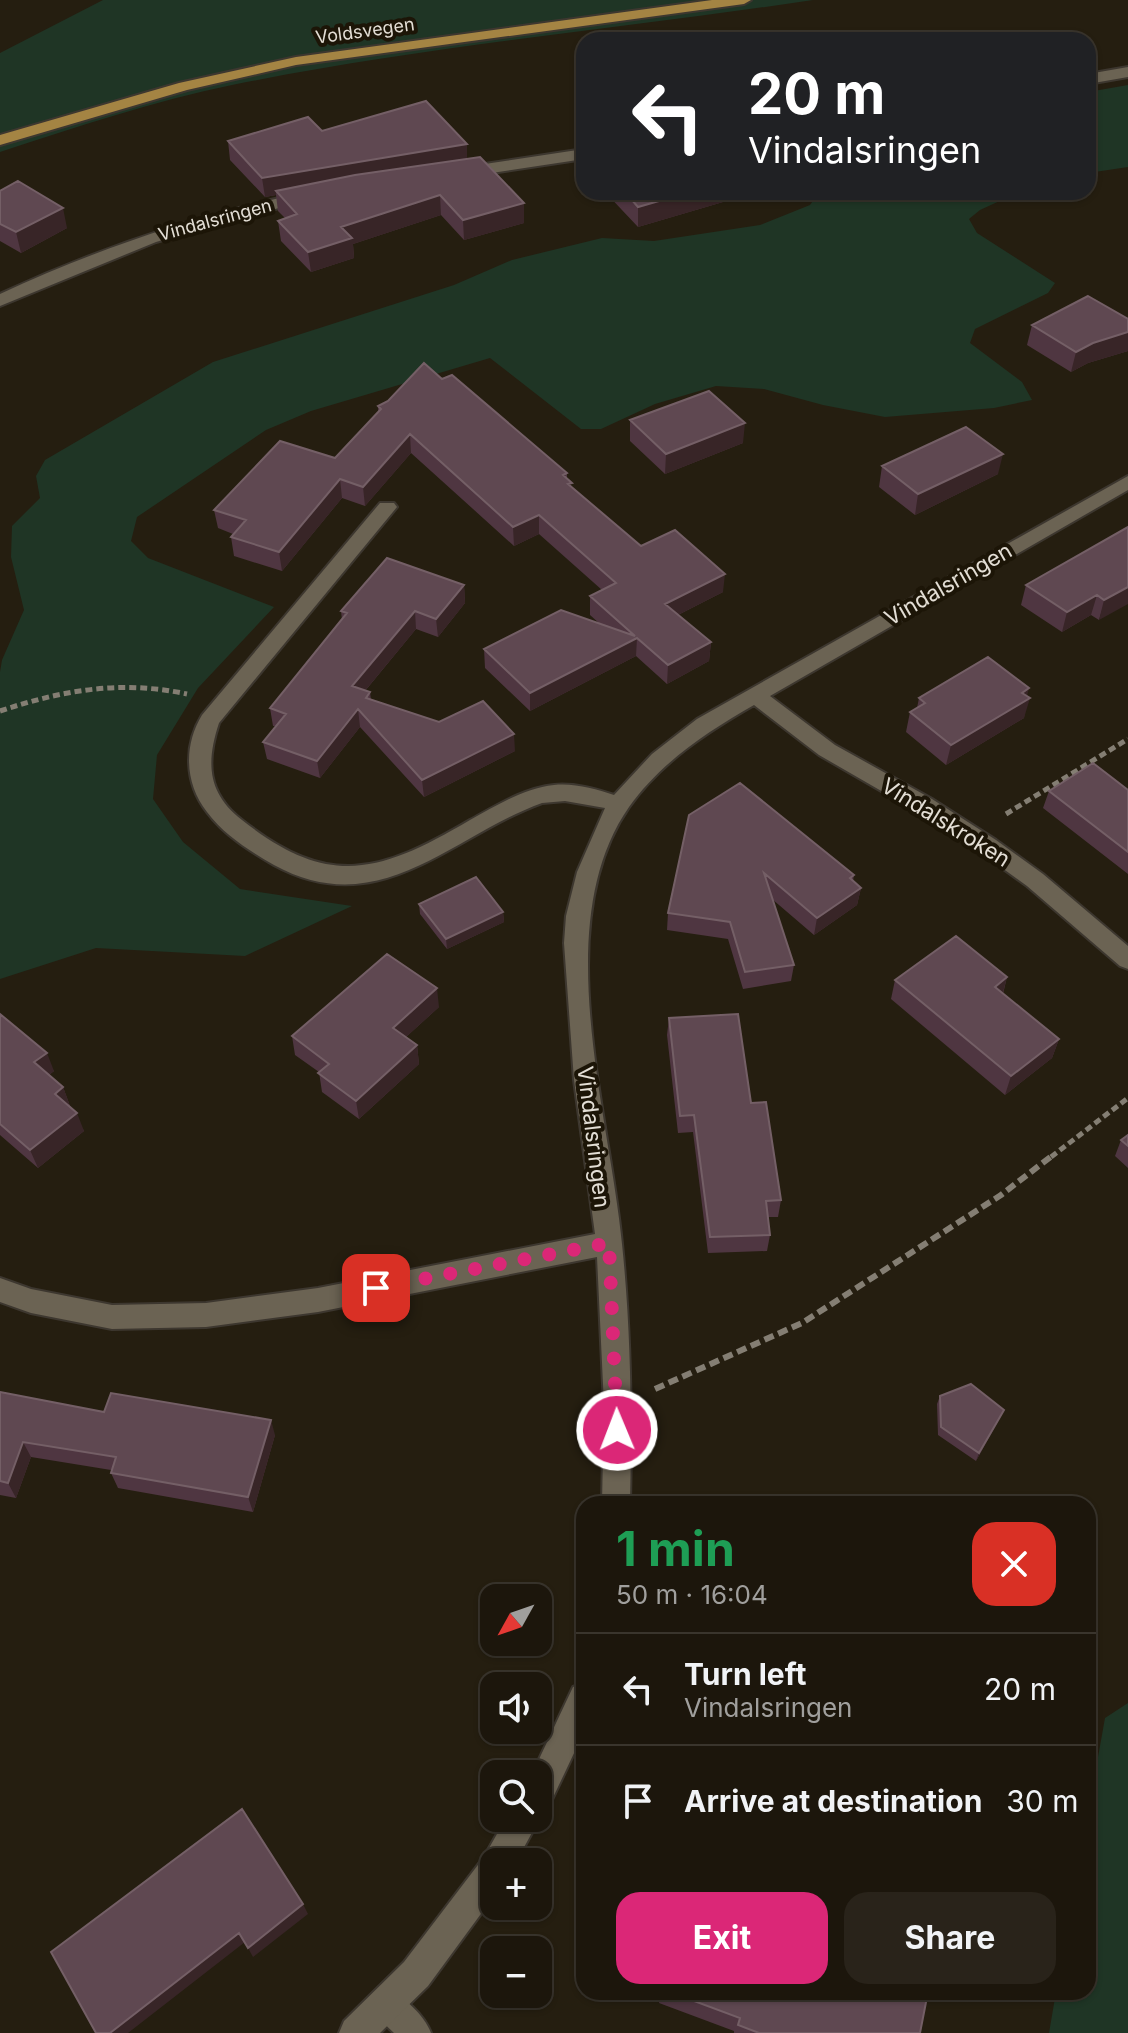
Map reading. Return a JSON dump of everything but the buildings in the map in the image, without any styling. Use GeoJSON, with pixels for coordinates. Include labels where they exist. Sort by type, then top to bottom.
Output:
{"type":"FeatureCollection","features":[{"type":"Feature","properties":{"kind":"highway","name":"Voldsvegen"},"geometry":{"type":"LineString","coordinates":[[0,140],[184,86],[296,61],[744,0]]}},
{"type":"Feature","properties":{"kind":"street"},"geometry":{"type":"LineString","coordinates":[[1096,78],[1128,72]]}},
{"type":"Feature","properties":{"kind":"street"},"geometry":{"type":"LineString","coordinates":[[442,175],[576,155]]}},
{"type":"Feature","properties":{"kind":"street","name":"Vindalsringen"},"geometry":{"type":"LineString","coordinates":[[0,301],[73,267],[155,235],[223,215],[327,194]]}},
{"type":"Feature","properties":{"kind":"street","name":"Vindalsringen"},"geometry":{"type":"LineString","coordinates":[[616,1496],[618,1405],[609,1243],[588,1107],[576,967],[578,915],[600,840],[619,804],[671,748],[755,695],[1128,482]]}},
{"type":"Feature","properties":{"kind":"street"},"geometry":{"type":"LineString","coordinates":[[387,507],[209,720],[199,747],[197,768],[203,792],[223,817],[256,845],[286,862],[322,874],[370,874],[418,861],[521,802],[549,794],[575,793],[619,804]]}},
{"type":"Feature","properties":{"kind":"street","name":"Vindalskroken"},"geometry":{"type":"LineString","coordinates":[[755,695],[827,750],[971,835],[1035,880],[1128,960]]}},
{"type":"Feature","properties":{"kind":"street"},"geometry":{"type":"LineString","coordinates":[[0,1290],[31,1301],[112,1317],[206,1315],[318,1300],[609,1243]]}},
{"type":"Feature","properties":{"kind":"street"},"geometry":{"type":"LineString","coordinates":[[552,1765],[576,1715]]}},
{"type":"Feature","properties":{"kind":"street"},"geometry":{"type":"LineString","coordinates":[[356,2033],[416,1974],[480,1888]]}},
{"type":"Feature","properties":{"kind":"lane"},"geometry":{"type":"LineString","coordinates":[[386,2004],[416,2033]]}},
{"type":"Feature","properties":{"kind":"path"},"geometry":{"type":"LineString","coordinates":[[0,711],[37,698],[115,687],[142,686],[224,700]]}},
{"type":"Feature","properties":{"kind":"path"},"geometry":{"type":"LineString","coordinates":[[971,835],[1128,739]]}},
{"type":"Feature","properties":{"kind":"path"},"geometry":{"type":"LineString","coordinates":[[618,1405],[802,1323],[1001,1195],[1128,1098]]}},
{"type":"Feature","properties":{"kind":"green space"},"geometry":{"type":"Polygon","coordinates":[[[103,0],[813,0],[304,71],[173,99],[0,152],[0,53],[103,0]]]}},
{"type":"Feature","properties":{"kind":"green space"},"geometry":{"type":"Polygon","coordinates":[[[1128,85],[1128,167],[1096,172],[1096,91],[1128,85]]]}},
{"type":"Feature","properties":{"kind":"green space"},"geometry":{"type":"Polygon","coordinates":[[[813,200],[1002,200],[969,219],[977,233],[1055,283],[1048,293],[975,329],[970,343],[1022,382],[1032,400],[994,408],[885,417],[764,389],[716,386],[655,404],[601,429],[581,429],[490,358],[311,411],[266,430],[137,517],[131,541],[148,558],[274,607],[198,688],[157,755],[153,799],[183,842],[240,889],[352,906],[245,956],[96,948],[0,979],[0,672],[2,660],[24,610],[11,557],[12,526],[40,498],[36,476],[45,460],[213,362],[454,285],[512,260],[602,238],[654,241],[760,225],[810,205],[813,200]]]}},
{"type":"Feature","properties":{"kind":"green space"},"geometry":{"type":"Polygon","coordinates":[[[1128,1703],[1128,2033],[1049,2033],[1055,2000],[1096,2000],[1096,1768],[1105,1718],[1128,1703]]]}},
{"type":"Feature","properties":{"kind":"route"},"geometry":{"type":"LineString","coordinates":[[376,1288],[609,1243],[617,1430]]}}]}
